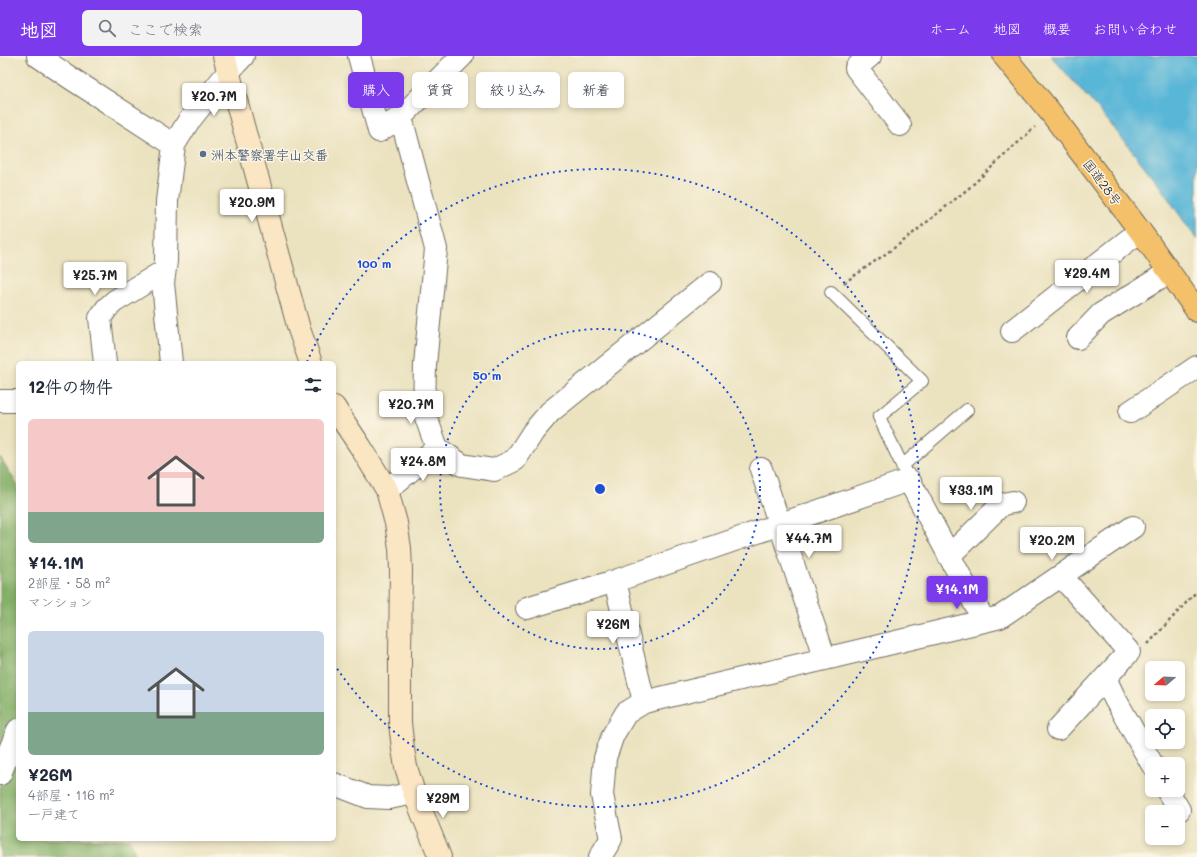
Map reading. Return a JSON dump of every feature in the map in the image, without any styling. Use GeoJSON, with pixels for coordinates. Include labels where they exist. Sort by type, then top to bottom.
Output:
{"type":"FeatureCollection","features":[{"type":"Feature","properties":{"kind":"highway","name":"国道28号"},"geometry":{"type":"LineString","coordinates":[[1004,56],[1051,113],[1140,231],[1197,311]]}},
{"type":"Feature","properties":{"kind":"street"},"geometry":{"type":"LineString","coordinates":[[38,56],[174,145]]}},
{"type":"Feature","properties":{"kind":"street"},"geometry":{"type":"LineString","coordinates":[[359,56],[379,131],[401,117],[462,56]]}},
{"type":"Feature","properties":{"kind":"street"},"geometry":{"type":"LineString","coordinates":[[870,56],[856,68],[900,125]]}},
{"type":"Feature","properties":{"kind":"street"},"geometry":{"type":"LineString","coordinates":[[171,361],[163,283],[166,261],[167,201],[174,145],[188,122],[232,61]]}},
{"type":"Feature","properties":{"kind":"street"},"geometry":{"type":"LineString","coordinates":[[232,61],[299,329],[310,361]]}},
{"type":"Feature","properties":{"kind":"street"},"geometry":{"type":"LineString","coordinates":[[401,117],[436,250],[425,365],[424,412],[437,448],[462,465],[494,470],[515,460],[533,432],[550,412],[710,283]]}},
{"type":"Feature","properties":{"kind":"street"},"geometry":{"type":"LineString","coordinates":[[1012,331],[1140,231]]}},
{"type":"Feature","properties":{"kind":"street"},"geometry":{"type":"LineString","coordinates":[[105,361],[100,318],[107,308],[115,301],[164,270]]}},
{"type":"Feature","properties":{"kind":"street"},"geometry":{"type":"LineString","coordinates":[[1078,338],[1101,314],[1169,272]]}},
{"type":"Feature","properties":{"kind":"street"},"geometry":{"type":"LineString","coordinates":[[1130,412],[1197,367]]}},
{"type":"Feature","properties":{"kind":"street"},"geometry":{"type":"LineString","coordinates":[[0,401],[16,401]]}},
{"type":"Feature","properties":{"kind":"street"},"geometry":{"type":"LineString","coordinates":[[336,410],[387,490],[396,523],[400,548],[401,570],[400,723],[402,749],[414,793],[440,857]]}},
{"type":"Feature","properties":{"kind":"street"},"geometry":{"type":"LineString","coordinates":[[387,490],[437,448]]}},
{"type":"Feature","properties":{"kind":"street"},"geometry":{"type":"LineString","coordinates":[[761,469],[825,659]]}},
{"type":"Feature","properties":{"kind":"street"},"geometry":{"type":"LineString","coordinates":[[527,608],[615,581],[779,524],[906,473],[984,621]]}},
{"type":"Feature","properties":{"kind":"street"},"geometry":{"type":"LineString","coordinates":[[949,556],[1002,504],[1013,502]]}},
{"type":"Feature","properties":{"kind":"street"},"geometry":{"type":"LineString","coordinates":[[600,857],[611,839],[602,795],[605,758],[613,735],[626,714],[644,702],[1000,616],[1133,527]]}},
{"type":"Feature","properties":{"kind":"street"},"geometry":{"type":"LineString","coordinates":[[1058,729],[1129,652],[1061,576]]}},
{"type":"Feature","properties":{"kind":"street"},"geometry":{"type":"LineString","coordinates":[[615,581],[644,702]]}},
{"type":"Feature","properties":{"kind":"street"},"geometry":{"type":"LineString","coordinates":[[1105,678],[1115,700],[1148,757]]}},
{"type":"Feature","properties":{"kind":"street"},"geometry":{"type":"LineString","coordinates":[[0,774],[16,735]]}},
{"type":"Feature","properties":{"kind":"street"},"geometry":{"type":"LineString","coordinates":[[336,785],[368,797],[389,798],[414,793]]}},
{"type":"Feature","properties":{"kind":"lane"},"geometry":{"type":"LineString","coordinates":[[831,292],[922,381],[879,417],[906,473],[967,410]]}},
{"type":"Feature","properties":{"kind":"path"},"geometry":{"type":"LineString","coordinates":[[831,292],[908,238],[969,188],[1051,113]]}},
{"type":"Feature","properties":{"kind":"path"},"geometry":{"type":"LineString","coordinates":[[1146,647],[1197,591]]}},
{"type":"Feature","properties":{"kind":"green space"},"geometry":{"type":"Polygon","coordinates":[[[0,457],[16,483],[16,841],[131,841],[136,857],[0,857],[0,457]]]}},
{"type":"Feature","properties":{"kind":"water"},"geometry":{"type":"Polygon","coordinates":[[[1051,56],[1197,56],[1197,240],[1159,185],[1105,117],[1051,56]]]}},
{"type":"Feature","properties":{"kind":"place","name":"洲本警察署宇山交番"},"geometry":{"type":"Point","coordinates":[203,154]}}]}
